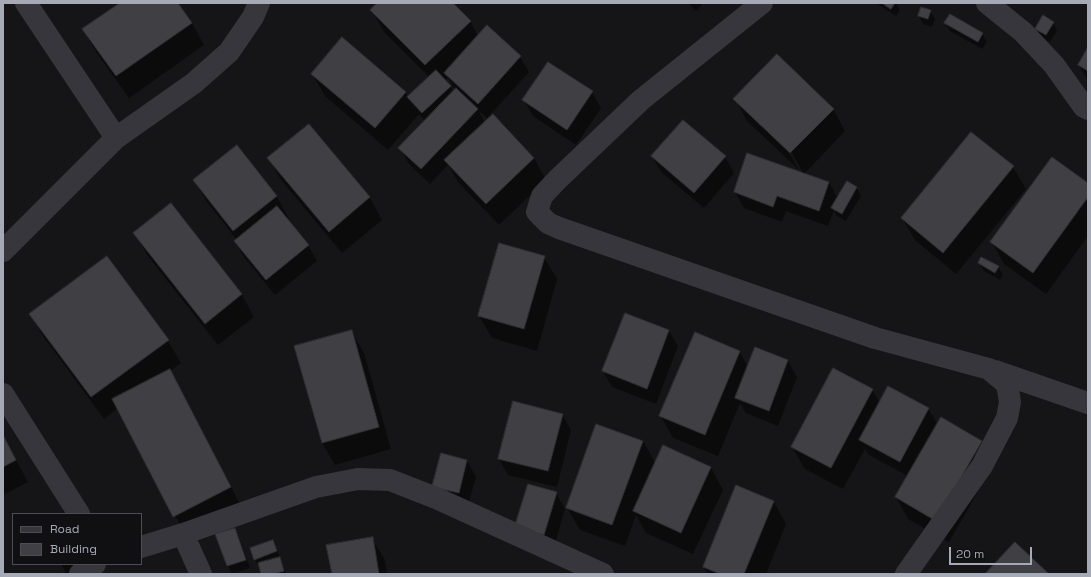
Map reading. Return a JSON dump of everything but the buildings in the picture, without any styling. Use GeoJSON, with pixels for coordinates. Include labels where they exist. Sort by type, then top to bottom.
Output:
{"type":"FeatureCollection","features":[{"type":"Feature","properties":{"kind":"street"},"geometry":{"type":"LineString","coordinates":[[26,3],[116,138]]}},
{"type":"Feature","properties":{"kind":"street"},"geometry":{"type":"LineString","coordinates":[[3,251],[116,138],[194,83],[229,52],[252,17],[259,3]]}},
{"type":"Feature","properties":{"kind":"street"},"geometry":{"type":"LineString","coordinates":[[762,3],[641,100],[542,196],[537,212],[548,223],[559,228],[718,284],[875,338],[989,369],[1088,403]]}},
{"type":"Feature","properties":{"kind":"street"},"geometry":{"type":"LineString","coordinates":[[987,3],[1023,32],[1054,65],[1084,107],[1088,109]]}},
{"type":"Feature","properties":{"kind":"street"},"geometry":{"type":"LineString","coordinates":[[906,574],[982,466],[1007,418],[1010,402],[1007,384],[989,369]]}},
{"type":"Feature","properties":{"kind":"street"},"geometry":{"type":"LineString","coordinates":[[3,394],[78,513]]}},
{"type":"Feature","properties":{"kind":"street"},"geometry":{"type":"LineString","coordinates":[[142,546],[183,534],[316,487],[358,479],[390,480],[436,498],[603,574]]}},
{"type":"Feature","properties":{"kind":"street"},"geometry":{"type":"LineString","coordinates":[[183,534],[200,574]]}},
{"type":"Feature","properties":{"kind":"street"},"geometry":{"type":"LineString","coordinates":[[80,574],[94,565]]}}]}
